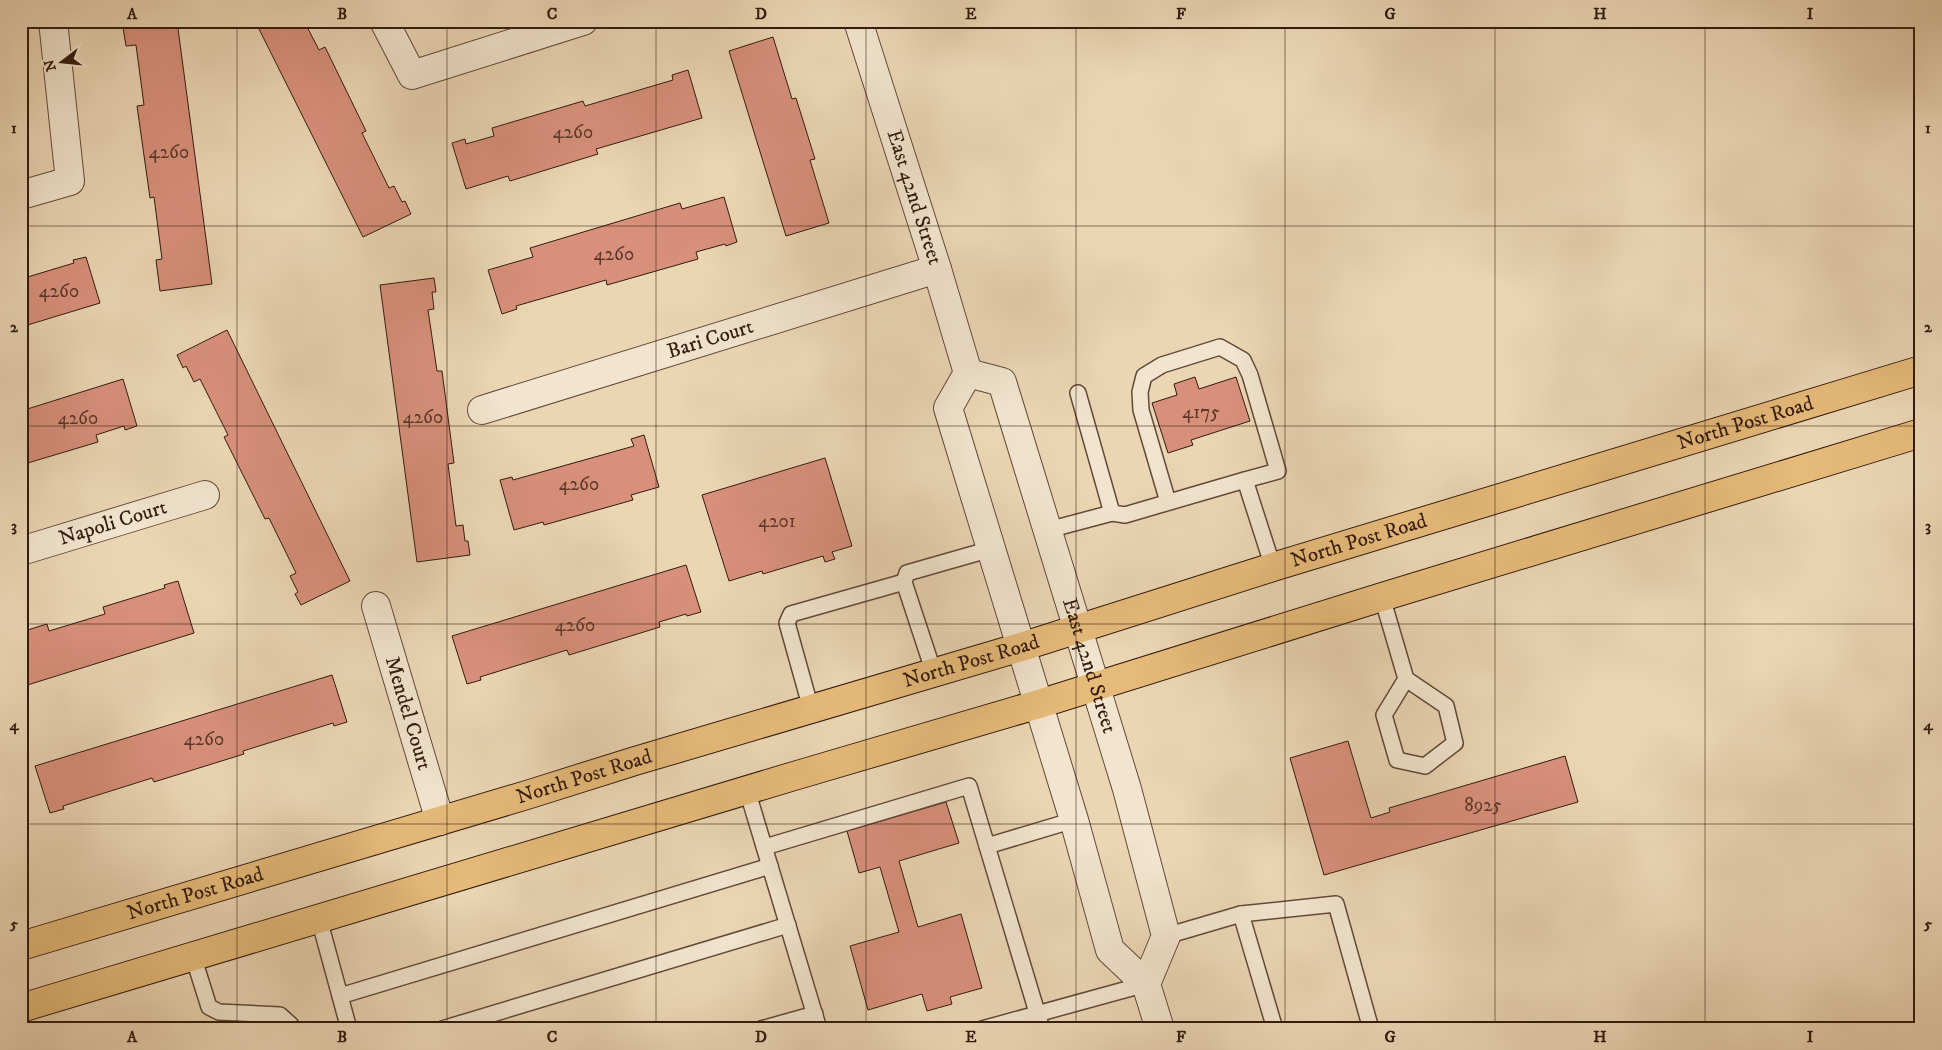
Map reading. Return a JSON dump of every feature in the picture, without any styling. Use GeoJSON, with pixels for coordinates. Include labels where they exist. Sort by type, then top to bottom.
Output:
{"type":"FeatureCollection","features":[{"type":"Feature","properties":{"kind":"main road","name":"North Post Road"},"geometry":{"type":"LineString","coordinates":[[21,946],[1021,647],[1273,567],[1921,370]]}},
{"type":"Feature","properties":{"kind":"main road"},"geometry":{"type":"LineString","coordinates":[[21,1008],[1039,704],[1382,597],[1921,433]]}},
{"type":"Feature","properties":{"kind":"street"},"geometry":{"type":"LineString","coordinates":[[21,195],[70,181],[53,21]]}},
{"type":"Feature","properties":{"kind":"street"},"geometry":{"type":"LineString","coordinates":[[384,21],[412,75],[584,21]]}},
{"type":"Feature","properties":{"kind":"street","name":"East 42nd Street"},"geometry":{"type":"LineString","coordinates":[[858,21],[968,373],[1002,382],[1127,789],[1166,936]]}},
{"type":"Feature","properties":{"kind":"street","name":"Bari Court"},"geometry":{"type":"LineString","coordinates":[[482,410],[937,269]]}},
{"type":"Feature","properties":{"kind":"street"},"geometry":{"type":"LineString","coordinates":[[968,373],[948,408],[1074,820],[1110,950],[1146,984],[1160,1029]]}},
{"type":"Feature","properties":{"kind":"street","name":"Napoli Court"},"geometry":{"type":"LineString","coordinates":[[21,551],[205,494]]}},
{"type":"Feature","properties":{"kind":"street","name":"Mendel Court"},"geometry":{"type":"LineString","coordinates":[[376,606],[440,821]]}},
{"type":"Feature","properties":{"kind":"street"},"geometry":{"type":"LineString","coordinates":[[1146,984],[1166,936]]}},
{"type":"Feature","properties":{"kind":"lane"},"geometry":{"type":"LineString","coordinates":[[1048,530],[1112,513],[1125,515],[1278,471],[1250,374],[1243,360],[1220,347],[1162,365],[1144,376],[1140,392],[1141,410],[1168,502]]}},
{"type":"Feature","properties":{"kind":"lane"},"geometry":{"type":"LineString","coordinates":[[1078,393],[1112,513]]}},
{"type":"Feature","properties":{"kind":"lane"},"geometry":{"type":"LineString","coordinates":[[1245,480],[1273,567]]}},
{"type":"Feature","properties":{"kind":"lane"},"geometry":{"type":"LineString","coordinates":[[934,673],[904,582],[907,573],[991,549]]}},
{"type":"Feature","properties":{"kind":"lane"},"geometry":{"type":"LineString","coordinates":[[812,709],[787,623],[791,614],[904,582]]}},
{"type":"Feature","properties":{"kind":"lane"},"geometry":{"type":"LineString","coordinates":[[1382,597],[1406,679],[1446,706],[1455,743],[1425,766],[1397,760],[1384,715],[1406,679]]}},
{"type":"Feature","properties":{"kind":"lane"},"geometry":{"type":"LineString","coordinates":[[765,847],[969,786],[1042,1029]]}},
{"type":"Feature","properties":{"kind":"lane"},"geometry":{"type":"LineString","coordinates":[[747,790],[819,1029]]}},
{"type":"Feature","properties":{"kind":"lane"},"geometry":{"type":"LineString","coordinates":[[987,846],[1074,820]]}},
{"type":"Feature","properties":{"kind":"lane"},"geometry":{"type":"LineString","coordinates":[[340,996],[770,866]]}},
{"type":"Feature","properties":{"kind":"lane"},"geometry":{"type":"LineString","coordinates":[[1166,936],[1241,914],[1336,904],[1371,1029]]}},
{"type":"Feature","properties":{"kind":"lane"},"geometry":{"type":"LineString","coordinates":[[1241,914],[1275,1029]]}},
{"type":"Feature","properties":{"kind":"lane"},"geometry":{"type":"LineString","coordinates":[[319,919],[349,1029]]}},
{"type":"Feature","properties":{"kind":"lane"},"geometry":{"type":"LineString","coordinates":[[442,1029],[788,926]]}},
{"type":"Feature","properties":{"kind":"lane"},"geometry":{"type":"LineString","coordinates":[[193,956],[209,1007],[219,1012],[280,1016],[291,1025],[292,1029]]}},
{"type":"Feature","properties":{"kind":"lane"},"geometry":{"type":"LineString","coordinates":[[982,1029],[1146,984]]}},
{"type":"Feature","properties":{"kind":"lane"},"geometry":{"type":"LineString","coordinates":[[760,1029],[815,1014]]}},
{"type":"Feature","properties":{"kind":"building"},"geometry":{"type":"Polygon","coordinates":[[[122,21],[177,21],[212,284],[160,291],[156,260],[162,259],[154,197],[150,198],[137,106],[144,105],[136,45],[126,46],[122,21]]]}},
{"type":"Feature","properties":{"kind":"building"},"geometry":{"type":"Polygon","coordinates":[[[255,21],[304,21],[319,50],[325,47],[366,131],[362,133],[389,188],[394,186],[402,202],[405,201],[411,214],[363,237],[255,21]]]}},
{"type":"Feature","properties":{"kind":"building"},"geometry":{"type":"Polygon","coordinates":[[[773,37],[792,99],[796,98],[815,159],[810,160],[829,223],[786,236],[729,51],[773,37]]]}},
{"type":"Feature","properties":{"kind":"building"},"geometry":{"type":"Polygon","coordinates":[[[688,70],[702,118],[596,149],[598,154],[510,181],[508,176],[466,189],[452,143],[465,139],[466,144],[494,136],[492,128],[583,101],[585,106],[673,80],[672,75],[688,70]]]}},
{"type":"Feature","properties":{"kind":"building"},"geometry":{"type":"Polygon","coordinates":[[[724,197],[737,242],[696,252],[698,259],[607,285],[606,280],[516,306],[517,309],[502,314],[488,270],[533,257],[530,248],[680,203],[682,209],[724,197]]]}},
{"type":"Feature","properties":{"kind":"building"},"geometry":{"type":"Polygon","coordinates":[[[86,257],[100,303],[21,327],[21,279],[74,263],[73,260],[86,257]]]}},
{"type":"Feature","properties":{"kind":"building"},"geometry":{"type":"Polygon","coordinates":[[[434,278],[436,292],[432,292],[434,309],[428,310],[437,371],[442,371],[454,463],[448,464],[456,526],[463,525],[465,541],[468,541],[470,555],[417,562],[380,285],[434,278]]]}},
{"type":"Feature","properties":{"kind":"building"},"geometry":{"type":"Polygon","coordinates":[[[227,330],[350,581],[301,605],[295,594],[298,592],[290,576],[296,573],[269,518],[265,519],[224,437],[228,435],[200,379],[194,382],[186,366],[183,368],[177,355],[227,330]]]}},
{"type":"Feature","properties":{"kind":"building"},"geometry":{"type":"Polygon","coordinates":[[[1195,377],[1199,389],[1236,377],[1250,421],[1191,440],[1193,445],[1168,453],[1152,403],[1177,395],[1174,384],[1195,377]]]}},
{"type":"Feature","properties":{"kind":"building"},"geometry":{"type":"Polygon","coordinates":[[[123,379],[137,426],[125,430],[124,426],[96,435],[98,442],[21,465],[21,411],[123,379]]]}},
{"type":"Feature","properties":{"kind":"building"},"geometry":{"type":"Polygon","coordinates":[[[644,435],[659,487],[631,495],[633,500],[544,525],[543,522],[514,530],[500,480],[512,477],[513,480],[634,446],[631,439],[644,435]]]}},
{"type":"Feature","properties":{"kind":"building"},"geometry":{"type":"Polygon","coordinates":[[[825,458],[852,546],[832,552],[835,559],[825,562],[823,556],[763,574],[762,571],[729,581],[702,495],[825,458]]]}},
{"type":"Feature","properties":{"kind":"building"},"geometry":{"type":"Polygon","coordinates":[[[686,565],[701,612],[687,616],[686,614],[659,622],[660,627],[569,655],[567,650],[480,677],[481,680],[467,684],[452,636],[686,565]]]}},
{"type":"Feature","properties":{"kind":"building"},"geometry":{"type":"Polygon","coordinates":[[[178,581],[194,633],[21,687],[21,632],[47,624],[49,631],[105,614],[103,607],[165,588],[164,585],[178,581]]]}},
{"type":"Feature","properties":{"kind":"building"},"geometry":{"type":"Polygon","coordinates":[[[332,675],[347,722],[334,726],[333,723],[243,751],[244,754],[154,782],[152,778],[63,806],[64,809],[50,813],[35,766],[332,675]]]}},
{"type":"Feature","properties":{"kind":"building"},"geometry":{"type":"Polygon","coordinates":[[[1348,741],[1371,818],[1390,812],[1389,808],[1565,756],[1578,802],[1324,875],[1290,758],[1348,741]]]}},
{"type":"Feature","properties":{"kind":"building"},"geometry":{"type":"Polygon","coordinates":[[[946,802],[959,843],[899,861],[918,927],[961,914],[982,988],[950,997],[952,1004],[927,1011],[922,994],[868,1010],[850,946],[899,932],[880,867],[859,873],[847,831],[946,802]]]}}]}
